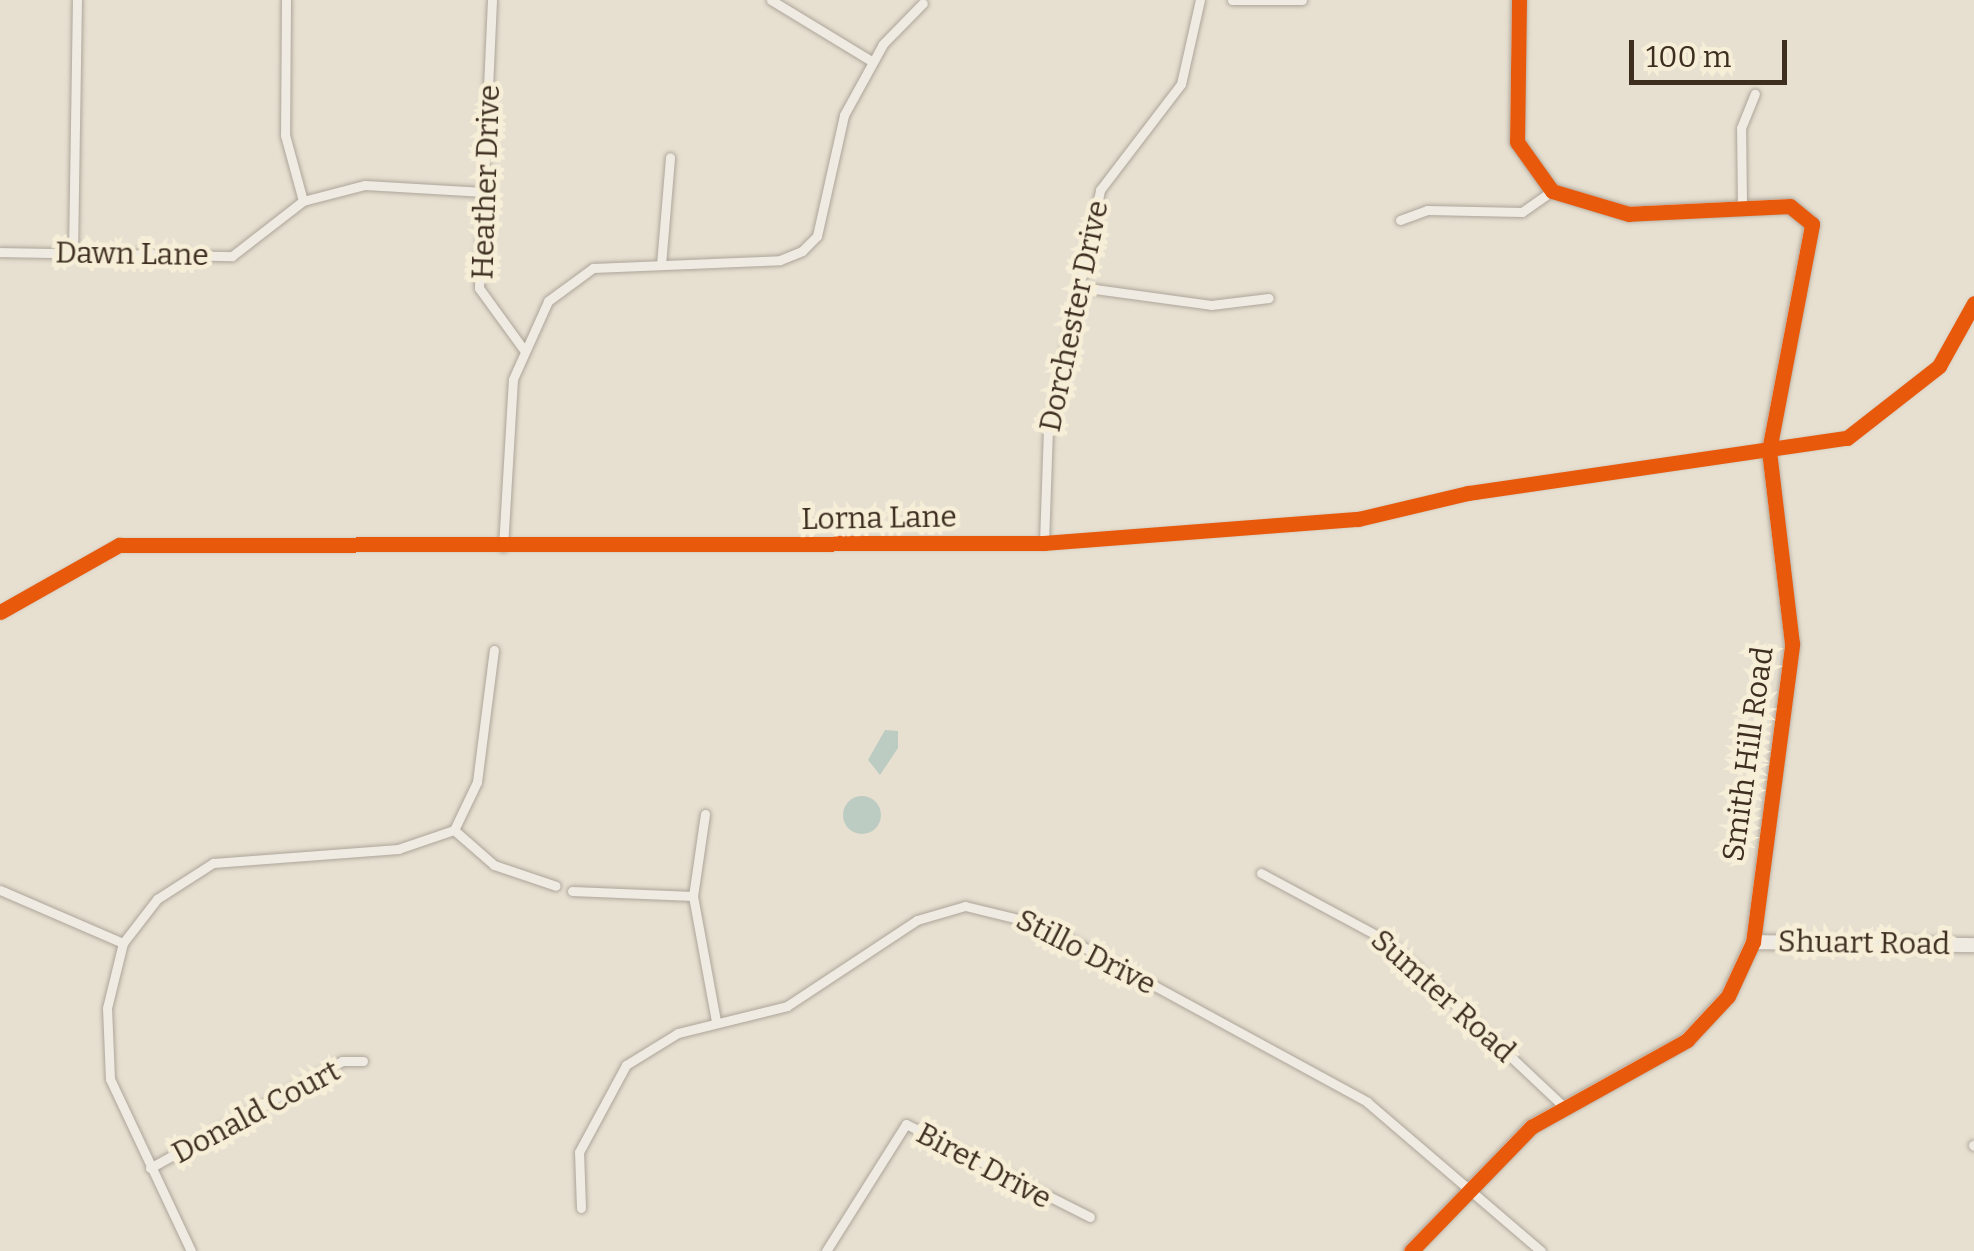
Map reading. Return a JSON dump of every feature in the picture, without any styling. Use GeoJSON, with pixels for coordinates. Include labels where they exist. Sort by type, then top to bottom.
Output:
{"type":"FeatureCollection","features":[{"type":"Feature","properties":{"kind":"street"},"geometry":{"type":"LineString","coordinates":[[74,253],[77,0]]}},
{"type":"Feature","properties":{"kind":"street"},"geometry":{"type":"LineString","coordinates":[[286,0],[285,136],[303,201]]}},
{"type":"Feature","properties":{"kind":"street","name":"Heather Drive"},"geometry":{"type":"LineString","coordinates":[[492,0],[480,288],[524,350]]}},
{"type":"Feature","properties":{"kind":"street"},"geometry":{"type":"LineString","coordinates":[[771,0],[873,62]]}},
{"type":"Feature","properties":{"kind":"street","name":"Dorchester Drive"},"geometry":{"type":"LineString","coordinates":[[1044,543],[1048,431],[1100,190],[1181,84],[1200,0]]}},
{"type":"Feature","properties":{"kind":"street"},"geometry":{"type":"LineString","coordinates":[[1232,0],[1302,0]]}},
{"type":"Feature","properties":{"kind":"street"},"geometry":{"type":"LineString","coordinates":[[1400,220],[1427,210],[1522,212],[1552,192],[1518,142],[1519,0]]}},
{"type":"Feature","properties":{"kind":"street"},"geometry":{"type":"LineString","coordinates":[[503,547],[514,379],[524,350],[564,284],[593,268],[780,260],[818,236],[844,115],[873,62],[923,3]]}},
{"type":"Feature","properties":{"kind":"street"},"geometry":{"type":"LineString","coordinates":[[1742,205],[1740,128],[1755,94]]}},
{"type":"Feature","properties":{"kind":"street"},"geometry":{"type":"LineString","coordinates":[[661,265],[670,157]]}},
{"type":"Feature","properties":{"kind":"street","name":"Dawn Lane"},"geometry":{"type":"LineString","coordinates":[[0,252],[232,256],[303,201],[364,185],[484,192]]}},
{"type":"Feature","properties":{"kind":"street","name":"Smith Hill Road"},"geometry":{"type":"LineString","coordinates":[[1411,1251],[1463,1192],[1563,1106],[1688,1040],[1728,996],[1753,942],[1792,629],[1770,450],[1815,237],[1790,206],[1613,213],[1552,192]]}},
{"type":"Feature","properties":{"kind":"street"},"geometry":{"type":"LineString","coordinates":[[1080,286],[1211,305],[1269,298]]}},
{"type":"Feature","properties":{"kind":"street","name":"Lorna Lane"},"geometry":{"type":"LineString","coordinates":[[0,612],[118,545],[1044,543],[1358,518],[1468,493],[1846,438],[1908,400],[1960,336],[1974,303]]}},
{"type":"Feature","properties":{"kind":"street"},"geometry":{"type":"LineString","coordinates":[[191,1251],[110,1079],[107,1008],[123,944],[157,899],[213,862],[398,849],[454,830],[478,782],[494,650]]}},
{"type":"Feature","properties":{"kind":"street"},"geometry":{"type":"LineString","coordinates":[[705,814],[692,896],[716,1020]]}},
{"type":"Feature","properties":{"kind":"street"},"geometry":{"type":"LineString","coordinates":[[454,830],[494,866],[556,886]]}},
{"type":"Feature","properties":{"kind":"street","name":"Sumter Road"},"geometry":{"type":"LineString","coordinates":[[1260,872],[1389,942],[1563,1106]]}},
{"type":"Feature","properties":{"kind":"street"},"geometry":{"type":"LineString","coordinates":[[0,890],[123,944]]}},
{"type":"Feature","properties":{"kind":"street"},"geometry":{"type":"LineString","coordinates":[[572,890],[692,896]]}},
{"type":"Feature","properties":{"kind":"street","name":"Stillo Drive"},"geometry":{"type":"LineString","coordinates":[[582,1208],[579,1152],[598,1103],[651,1046],[716,1020],[788,1006],[917,920],[965,906],[1002,910],[1367,1102],[1463,1192],[1541,1251]]}},
{"type":"Feature","properties":{"kind":"street","name":"Shuart Road"},"geometry":{"type":"LineString","coordinates":[[1753,942],[1974,944]]}},
{"type":"Feature","properties":{"kind":"street","name":"Donald Court"},"geometry":{"type":"LineString","coordinates":[[150,1168],[342,1061],[362,1061]]}},
{"type":"Feature","properties":{"kind":"street","name":"Biret Drive"},"geometry":{"type":"LineString","coordinates":[[826,1251],[906,1124],[1090,1217]]}},
{"type":"Feature","properties":{"kind":"shaded area"},"geometry":{"type":"Polygon","coordinates":[[[885,730],[898,731],[898,748],[880,775],[868,760],[885,730]]]}},
{"type":"Feature","properties":{"kind":"shaded area"},"geometry":{"type":"Polygon","coordinates":[[[862,796],[875,802],[881,815],[875,828],[862,834],[849,828],[843,815],[849,802],[862,796]]]}},
{"type":"Feature","properties":{"kind":"cycle path"},"geometry":{"type":"LineString","coordinates":[[1411,1251],[1531,1127],[1687,1040],[1728,996],[1753,942],[1792,644],[1769,450],[1812,224],[1790,206],[1629,214],[1552,191],[1517,142],[1519,0]]}},
{"type":"Feature","properties":{"kind":"cycle path"},"geometry":{"type":"LineString","coordinates":[[0,612],[119,545],[1044,543],[1358,519],[1468,493],[1847,438],[1939,366],[1974,303]]}}]}
